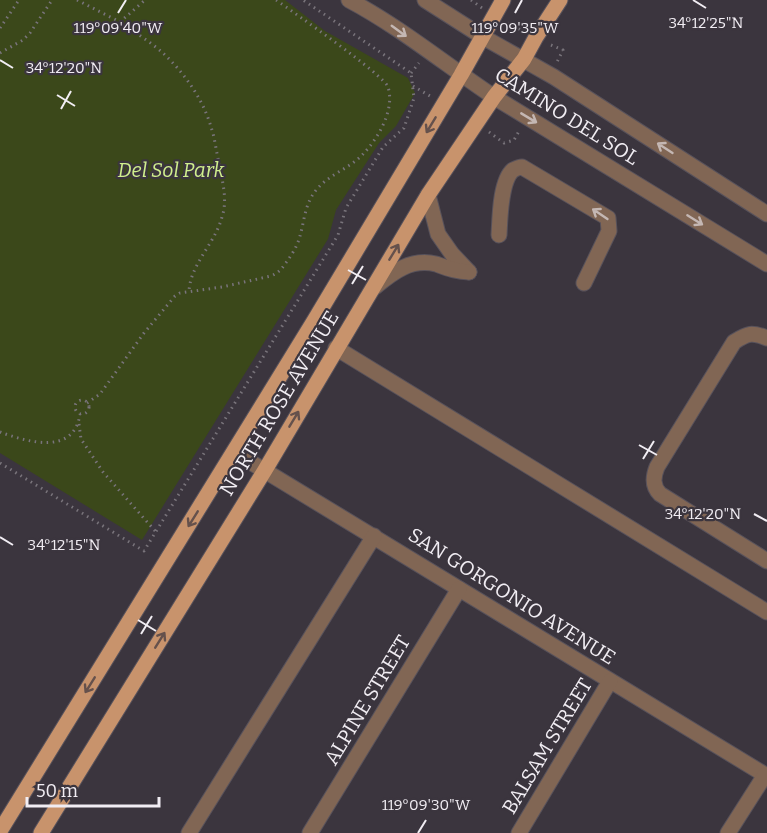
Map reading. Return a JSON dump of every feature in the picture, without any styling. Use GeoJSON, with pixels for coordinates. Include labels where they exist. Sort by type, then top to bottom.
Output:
{"type":"FeatureCollection","features":[{"type":"Feature","properties":{"kind":"main road","name":"NORTH ROSE AVENUE"},"geometry":{"type":"LineString","coordinates":[[0,831],[234,452],[461,75],[503,0]]}},
{"type":"Feature","properties":{"kind":"main road","name":"NORTH ROSE AVENUE"},"geometry":{"type":"LineString","coordinates":[[41,833],[265,470],[428,195],[494,97],[524,60],[560,0]]}},
{"type":"Feature","properties":{"kind":"street","name":"CAMINO DEL SOL"},"geometry":{"type":"LineString","coordinates":[[349,0],[376,14],[494,97],[767,264]]}},
{"type":"Feature","properties":{"kind":"street","name":"CAMINO DEL SOL"},"geometry":{"type":"LineString","coordinates":[[425,0],[483,37],[564,83],[767,214]]}},
{"type":"Feature","properties":{"kind":"street"},"geometry":{"type":"LineString","coordinates":[[499,235],[502,196],[507,177],[514,169],[522,166],[608,218],[609,231],[584,283]]}},
{"type":"Feature","properties":{"kind":"street"},"geometry":{"type":"LineString","coordinates":[[371,291],[401,267],[421,262],[468,272],[438,234],[428,195]]}},
{"type":"Feature","properties":{"kind":"street"},"geometry":{"type":"LineString","coordinates":[[767,338],[751,333],[734,342],[654,474],[655,489],[660,494],[767,561]]}},
{"type":"Feature","properties":{"kind":"street"},"geometry":{"type":"LineString","coordinates":[[336,348],[767,612]]}},
{"type":"Feature","properties":{"kind":"street","name":"SAN GORGONIO AVENUE"},"geometry":{"type":"LineString","coordinates":[[234,452],[766,776]]}},
{"type":"Feature","properties":{"kind":"street"},"geometry":{"type":"LineString","coordinates":[[189,833],[374,536]]}},
{"type":"Feature","properties":{"kind":"street","name":"ALPINE STREET"},"geometry":{"type":"LineString","coordinates":[[310,833],[459,589]]}},
{"type":"Feature","properties":{"kind":"street","name":"BALSAM STREET"},"geometry":{"type":"LineString","coordinates":[[519,833],[610,681]]}},
{"type":"Feature","properties":{"kind":"street"},"geometry":{"type":"LineString","coordinates":[[728,833],[766,776]]}},
{"type":"Feature","properties":{"kind":"path"},"geometry":{"type":"LineString","coordinates":[[0,28],[20,0]]}},
{"type":"Feature","properties":{"kind":"path"},"geometry":{"type":"LineString","coordinates":[[0,52],[23,40],[52,0]]}},
{"type":"Feature","properties":{"kind":"path"},"geometry":{"type":"LineString","coordinates":[[77,0],[120,22],[163,53],[187,79],[211,127],[225,203],[214,237],[191,275],[189,292]]}},
{"type":"Feature","properties":{"kind":"path"},"geometry":{"type":"LineString","coordinates":[[120,22],[145,0]]}},
{"type":"Feature","properties":{"kind":"path"},"geometry":{"type":"LineString","coordinates":[[87,403],[100,394],[144,333],[175,296],[278,273],[295,248],[313,194],[328,178],[364,154],[387,116],[390,98],[387,84],[363,63],[276,0]]}},
{"type":"Feature","properties":{"kind":"path"},"geometry":{"type":"LineString","coordinates":[[0,463],[144,551],[338,235],[346,208],[383,147],[404,128],[414,98],[411,73],[303,0]]}},
{"type":"Feature","properties":{"kind":"path"},"geometry":{"type":"LineString","coordinates":[[81,400],[89,407],[85,414],[80,414],[75,409],[77,402],[81,400]]}},
{"type":"Feature","properties":{"kind":"path"},"geometry":{"type":"LineString","coordinates":[[80,414],[81,439],[103,472],[156,532]]}},
{"type":"Feature","properties":{"kind":"path"},"geometry":{"type":"LineString","coordinates":[[0,432],[41,443],[60,441],[72,433],[79,424]]}},
{"type":"Feature","properties":{"kind":"green space","name":"Del Sol Park"},"geometry":{"type":"Polygon","coordinates":[[[0,0],[285,0],[325,31],[408,78],[415,93],[396,126],[379,143],[336,210],[328,239],[142,540],[0,453],[0,0]]]}}]}
